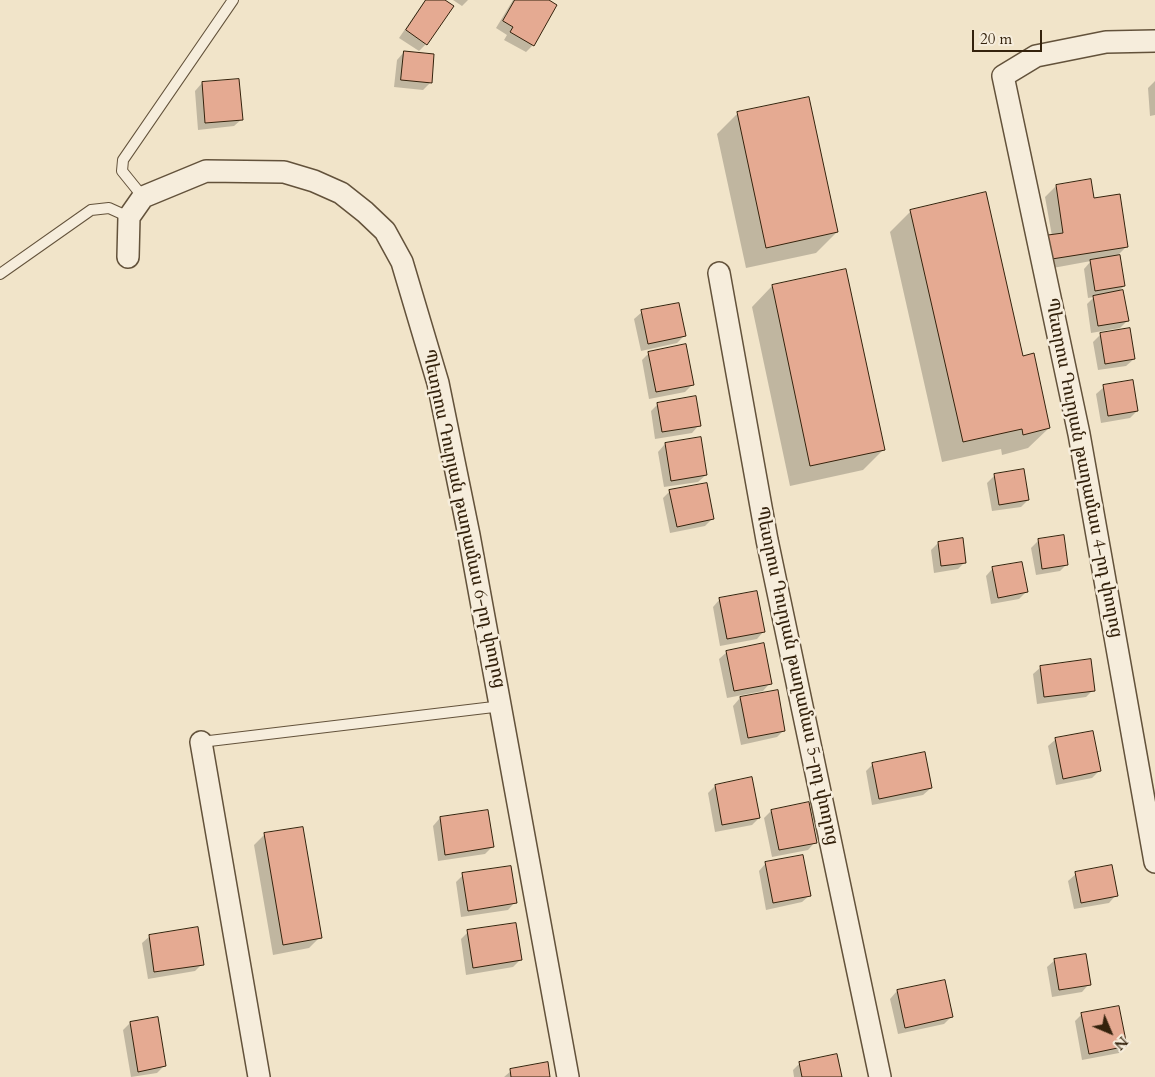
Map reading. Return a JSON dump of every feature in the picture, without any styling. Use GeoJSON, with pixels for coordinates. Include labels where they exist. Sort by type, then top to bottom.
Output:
{"type":"FeatureCollection","features":[{"type":"Feature","properties":{"kind":"street","name":"Պետրոս Դուրյան թաղամաս 4-րդ փողոց"},"geometry":{"type":"LineString","coordinates":[[1155,41],[1106,42],[1036,56],[1003,76],[1079,434],[1155,862]]}},
{"type":"Feature","properties":{"kind":"street","name":"Պետրոս Դուրյան թաղամաս 6-րդ փողոց"},"geometry":{"type":"LineString","coordinates":[[143,197],[206,171],[284,172],[314,181],[342,193],[385,232],[402,262],[438,383],[469,535],[502,706],[568,1077]]}},
{"type":"Feature","properties":{"kind":"street"},"geometry":{"type":"LineString","coordinates":[[128,257],[129,217],[143,197]]}},
{"type":"Feature","properties":{"kind":"street","name":"Պետրոս Դուրյան թաղամաս 5-րդ փողոց"},"geometry":{"type":"LineString","coordinates":[[719,273],[767,540],[880,1077]]}},
{"type":"Feature","properties":{"kind":"street"},"geometry":{"type":"LineString","coordinates":[[201,742],[260,1077]]}},
{"type":"Feature","properties":{"kind":"lane"},"geometry":{"type":"LineString","coordinates":[[143,197],[122,171],[123,160],[233,0]]}},
{"type":"Feature","properties":{"kind":"lane"},"geometry":{"type":"LineString","coordinates":[[0,274],[91,210],[109,208],[129,217]]}},
{"type":"Feature","properties":{"kind":"lane"},"geometry":{"type":"LineString","coordinates":[[201,742],[502,706]]}},
{"type":"Feature","properties":{"kind":"building"},"geometry":{"type":"Polygon","coordinates":[[[426,0],[445,0],[454,6],[427,45],[406,30],[426,0]]]}},
{"type":"Feature","properties":{"kind":"building"},"geometry":{"type":"Polygon","coordinates":[[[515,0],[549,0],[557,5],[534,46],[510,32],[513,27],[503,21],[515,0]]]}},
{"type":"Feature","properties":{"kind":"building"},"geometry":{"type":"Polygon","coordinates":[[[404,51],[434,54],[432,83],[401,80],[404,51]]]}},
{"type":"Feature","properties":{"kind":"building"},"geometry":{"type":"Polygon","coordinates":[[[239,79],[243,120],[205,123],[202,82],[239,79]]]}},
{"type":"Feature","properties":{"kind":"building"},"geometry":{"type":"Polygon","coordinates":[[[809,97],[838,232],[766,248],[737,112],[809,97]]]}},
{"type":"Feature","properties":{"kind":"building"},"geometry":{"type":"Polygon","coordinates":[[[1091,179],[1094,198],[1120,194],[1128,247],[1052,259],[1048,235],[1063,233],[1056,185],[1091,179]]]}},
{"type":"Feature","properties":{"kind":"building"},"geometry":{"type":"Polygon","coordinates":[[[986,192],[1023,356],[1034,353],[1050,428],[1023,435],[1022,429],[963,442],[910,210],[986,192]]]}},
{"type":"Feature","properties":{"kind":"building"},"geometry":{"type":"Polygon","coordinates":[[[1120,255],[1125,286],[1095,291],[1090,260],[1120,255]]]}},
{"type":"Feature","properties":{"kind":"building"},"geometry":{"type":"Polygon","coordinates":[[[846,269],[885,450],[810,466],[772,285],[846,269]]]}},
{"type":"Feature","properties":{"kind":"building"},"geometry":{"type":"Polygon","coordinates":[[[1123,290],[1129,321],[1098,326],[1093,296],[1123,290]]]}},
{"type":"Feature","properties":{"kind":"building"},"geometry":{"type":"Polygon","coordinates":[[[679,303],[686,336],[648,344],[641,310],[679,303]]]}},
{"type":"Feature","properties":{"kind":"building"},"geometry":{"type":"Polygon","coordinates":[[[1130,328],[1135,359],[1105,364],[1100,333],[1130,328]]]}},
{"type":"Feature","properties":{"kind":"building"},"geometry":{"type":"Polygon","coordinates":[[[686,344],[694,385],[656,392],[648,352],[686,344]]]}},
{"type":"Feature","properties":{"kind":"building"},"geometry":{"type":"Polygon","coordinates":[[[1133,380],[1138,411],[1108,416],[1103,385],[1133,380]]]}},
{"type":"Feature","properties":{"kind":"building"},"geometry":{"type":"Polygon","coordinates":[[[696,396],[701,426],[662,432],[657,403],[696,396]]]}},
{"type":"Feature","properties":{"kind":"building"},"geometry":{"type":"Polygon","coordinates":[[[701,437],[707,475],[671,481],[665,443],[701,437]]]}},
{"type":"Feature","properties":{"kind":"building"},"geometry":{"type":"Polygon","coordinates":[[[1024,469],[1029,500],[999,505],[994,474],[1024,469]]]}},
{"type":"Feature","properties":{"kind":"building"},"geometry":{"type":"Polygon","coordinates":[[[707,483],[714,519],[677,527],[669,490],[707,483]]]}},
{"type":"Feature","properties":{"kind":"building"},"geometry":{"type":"Polygon","coordinates":[[[1064,535],[1068,565],[1042,569],[1038,539],[1064,535]]]}},
{"type":"Feature","properties":{"kind":"building"},"geometry":{"type":"Polygon","coordinates":[[[963,538],[966,563],[941,566],[938,542],[963,538]]]}},
{"type":"Feature","properties":{"kind":"building"},"geometry":{"type":"Polygon","coordinates":[[[1022,562],[1028,592],[998,598],[992,567],[1022,562]]]}},
{"type":"Feature","properties":{"kind":"building"},"geometry":{"type":"Polygon","coordinates":[[[757,591],[765,632],[727,639],[719,598],[757,591]]]}},
{"type":"Feature","properties":{"kind":"building"},"geometry":{"type":"Polygon","coordinates":[[[764,643],[772,684],[734,691],[726,651],[764,643]]]}},
{"type":"Feature","properties":{"kind":"building"},"geometry":{"type":"Polygon","coordinates":[[[1091,659],[1095,691],[1044,697],[1040,666],[1091,659]]]}},
{"type":"Feature","properties":{"kind":"building"},"geometry":{"type":"Polygon","coordinates":[[[778,690],[785,731],[748,738],[740,697],[778,690]]]}},
{"type":"Feature","properties":{"kind":"building"},"geometry":{"type":"Polygon","coordinates":[[[1093,731],[1101,771],[1063,779],[1055,738],[1093,731]]]}},
{"type":"Feature","properties":{"kind":"building"},"geometry":{"type":"Polygon","coordinates":[[[925,752],[932,788],[879,799],[872,763],[925,752]]]}},
{"type":"Feature","properties":{"kind":"building"},"geometry":{"type":"Polygon","coordinates":[[[752,777],[760,818],[722,825],[715,785],[752,777]]]}},
{"type":"Feature","properties":{"kind":"building"},"geometry":{"type":"Polygon","coordinates":[[[809,802],[817,843],[779,850],[771,810],[809,802]]]}},
{"type":"Feature","properties":{"kind":"building"},"geometry":{"type":"Polygon","coordinates":[[[488,810],[494,847],[445,855],[440,817],[488,810]]]}},
{"type":"Feature","properties":{"kind":"building"},"geometry":{"type":"Polygon","coordinates":[[[303,827],[322,938],[283,945],[264,833],[303,827]]]}},
{"type":"Feature","properties":{"kind":"building"},"geometry":{"type":"Polygon","coordinates":[[[803,855],[811,896],[773,903],[765,862],[803,855]]]}},
{"type":"Feature","properties":{"kind":"building"},"geometry":{"type":"Polygon","coordinates":[[[1112,865],[1118,896],[1081,903],[1075,872],[1112,865]]]}},
{"type":"Feature","properties":{"kind":"building"},"geometry":{"type":"Polygon","coordinates":[[[511,866],[517,903],[468,911],[462,873],[511,866]]]}},
{"type":"Feature","properties":{"kind":"building"},"geometry":{"type":"Polygon","coordinates":[[[516,923],[522,960],[473,968],[467,930],[516,923]]]}},
{"type":"Feature","properties":{"kind":"building"},"geometry":{"type":"Polygon","coordinates":[[[198,927],[204,965],[154,972],[149,935],[198,927]]]}},
{"type":"Feature","properties":{"kind":"building"},"geometry":{"type":"Polygon","coordinates":[[[1086,954],[1091,985],[1059,990],[1054,959],[1086,954]]]}},
{"type":"Feature","properties":{"kind":"building"},"geometry":{"type":"Polygon","coordinates":[[[945,980],[953,1017],[905,1028],[897,990],[945,980]]]}},
{"type":"Feature","properties":{"kind":"building"},"geometry":{"type":"Polygon","coordinates":[[[1119,1006],[1127,1046],[1089,1054],[1081,1013],[1119,1006]]]}},
{"type":"Feature","properties":{"kind":"building"},"geometry":{"type":"Polygon","coordinates":[[[158,1017],[166,1066],[138,1072],[130,1022],[158,1017]]]}},
{"type":"Feature","properties":{"kind":"building"},"geometry":{"type":"Polygon","coordinates":[[[837,1054],[842,1077],[802,1077],[799,1062],[837,1054]]]}},
{"type":"Feature","properties":{"kind":"building"},"geometry":{"type":"Polygon","coordinates":[[[548,1062],[550,1077],[511,1077],[510,1069],[548,1062]]]}}]}
